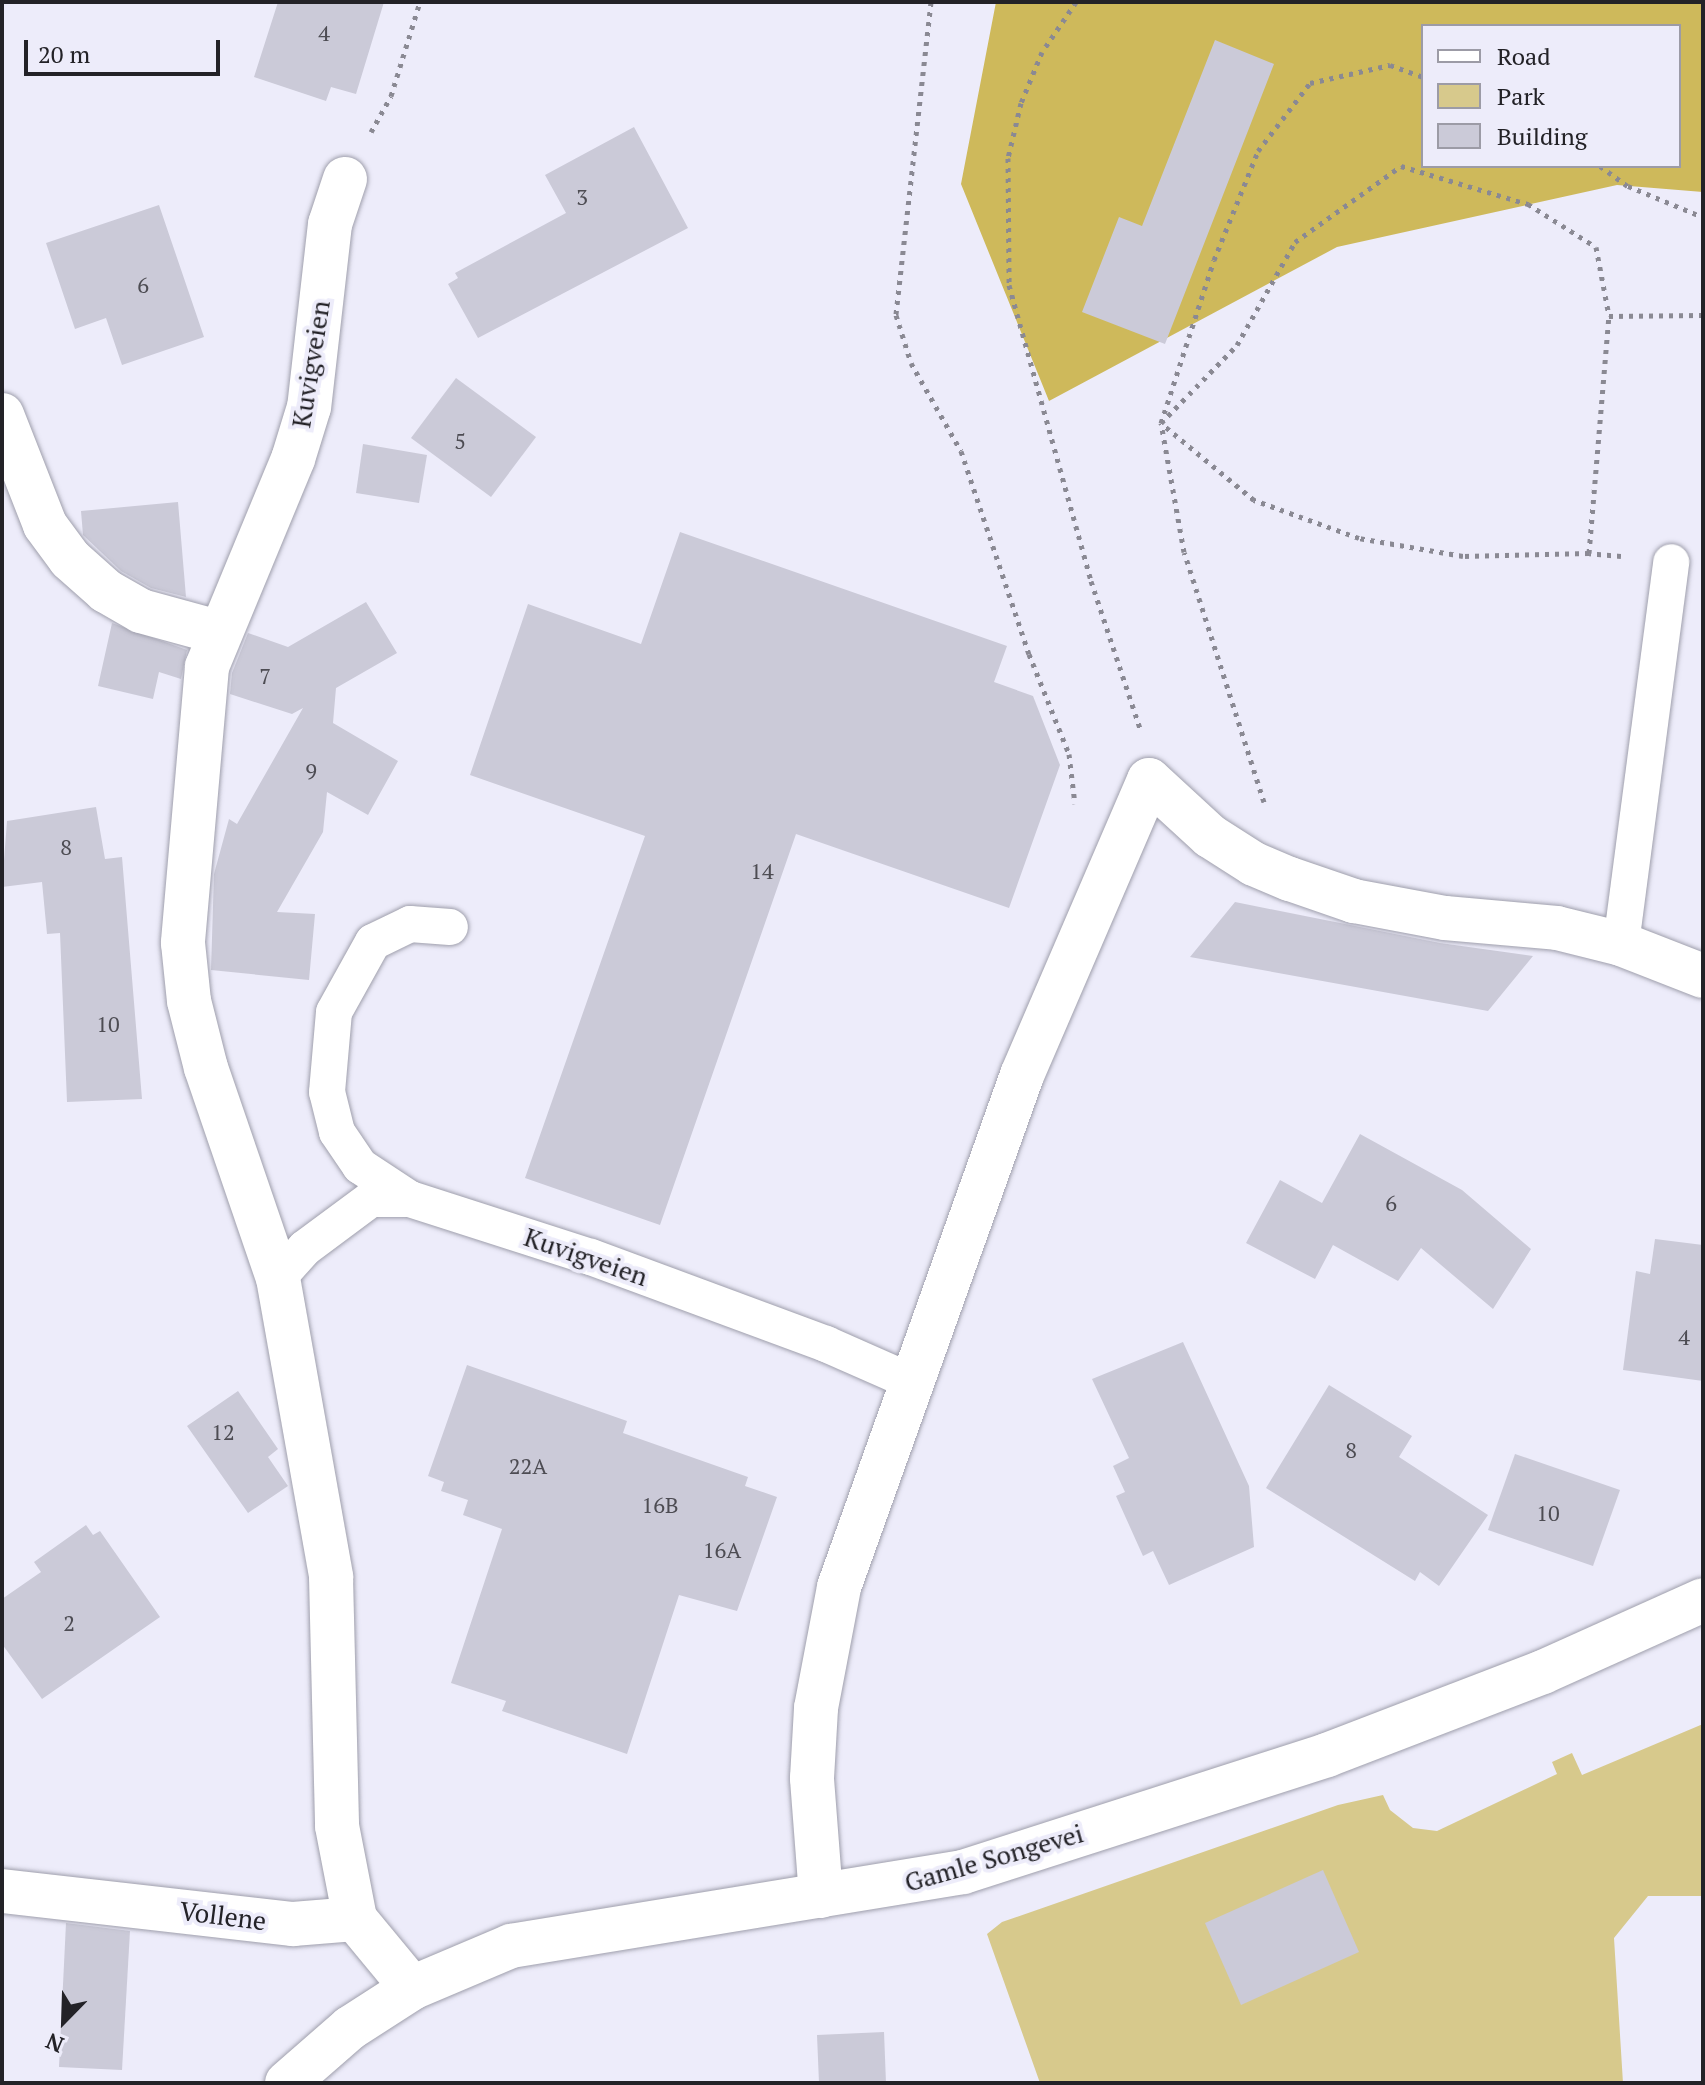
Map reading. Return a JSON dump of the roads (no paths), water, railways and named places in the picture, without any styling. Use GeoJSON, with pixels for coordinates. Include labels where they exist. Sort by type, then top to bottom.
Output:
{"type":"FeatureCollection","features":[{"type":"Feature","properties":{"kind":"street","name":"Kuvigveien"},"geometry":{"type":"LineString","coordinates":[[345,179],[330,224],[309,407],[293,459],[218,632],[202,702],[198,810],[183,943],[189,1001],[206,1068],[278,1278],[331,1577],[337,1826],[355,1919]]}},
{"type":"Feature","properties":{"kind":"street"},"geometry":{"type":"LineString","coordinates":[[2,415],[45,525],[70,559],[106,591],[141,611],[218,632]]}},
{"type":"Feature","properties":{"kind":"street"},"geometry":{"type":"LineString","coordinates":[[821,1896],[812,1778],[825,1644],[839,1587],[910,1381],[1022,1075],[1149,780],[1210,836],[1254,864],[1290,879],[1354,901],[1445,918],[1557,928],[1621,944],[1703,976]]}},
{"type":"Feature","properties":{"kind":"street","name":"Gamle Songevei"},"geometry":{"type":"LineString","coordinates":[[287,2083],[350,2028],[412,1988],[511,1946],[963,1872],[1327,1755],[1543,1672],[1703,1600]]}},
{"type":"Feature","properties":{"kind":"street","name":"Vollene"},"geometry":{"type":"LineString","coordinates":[[2,1891],[293,1924],[355,1919]]}},
{"type":"Feature","properties":{"kind":"street"},"geometry":{"type":"LineString","coordinates":[[355,1919],[412,1988]]}},
{"type":"Feature","properties":{"kind":"lane"},"geometry":{"type":"LineString","coordinates":[[1621,944],[1671,562]]}},
{"type":"Feature","properties":{"kind":"lane"},"geometry":{"type":"LineString","coordinates":[[410,1199],[360,1166],[337,1132],[327,1092],[334,1012],[373,942],[410,924],[450,927]]}},
{"type":"Feature","properties":{"kind":"lane","name":"Kuvigveien"},"geometry":{"type":"LineString","coordinates":[[278,1278],[305,1248],[371,1199],[410,1199],[591,1257],[826,1344],[910,1381]]}}]}
